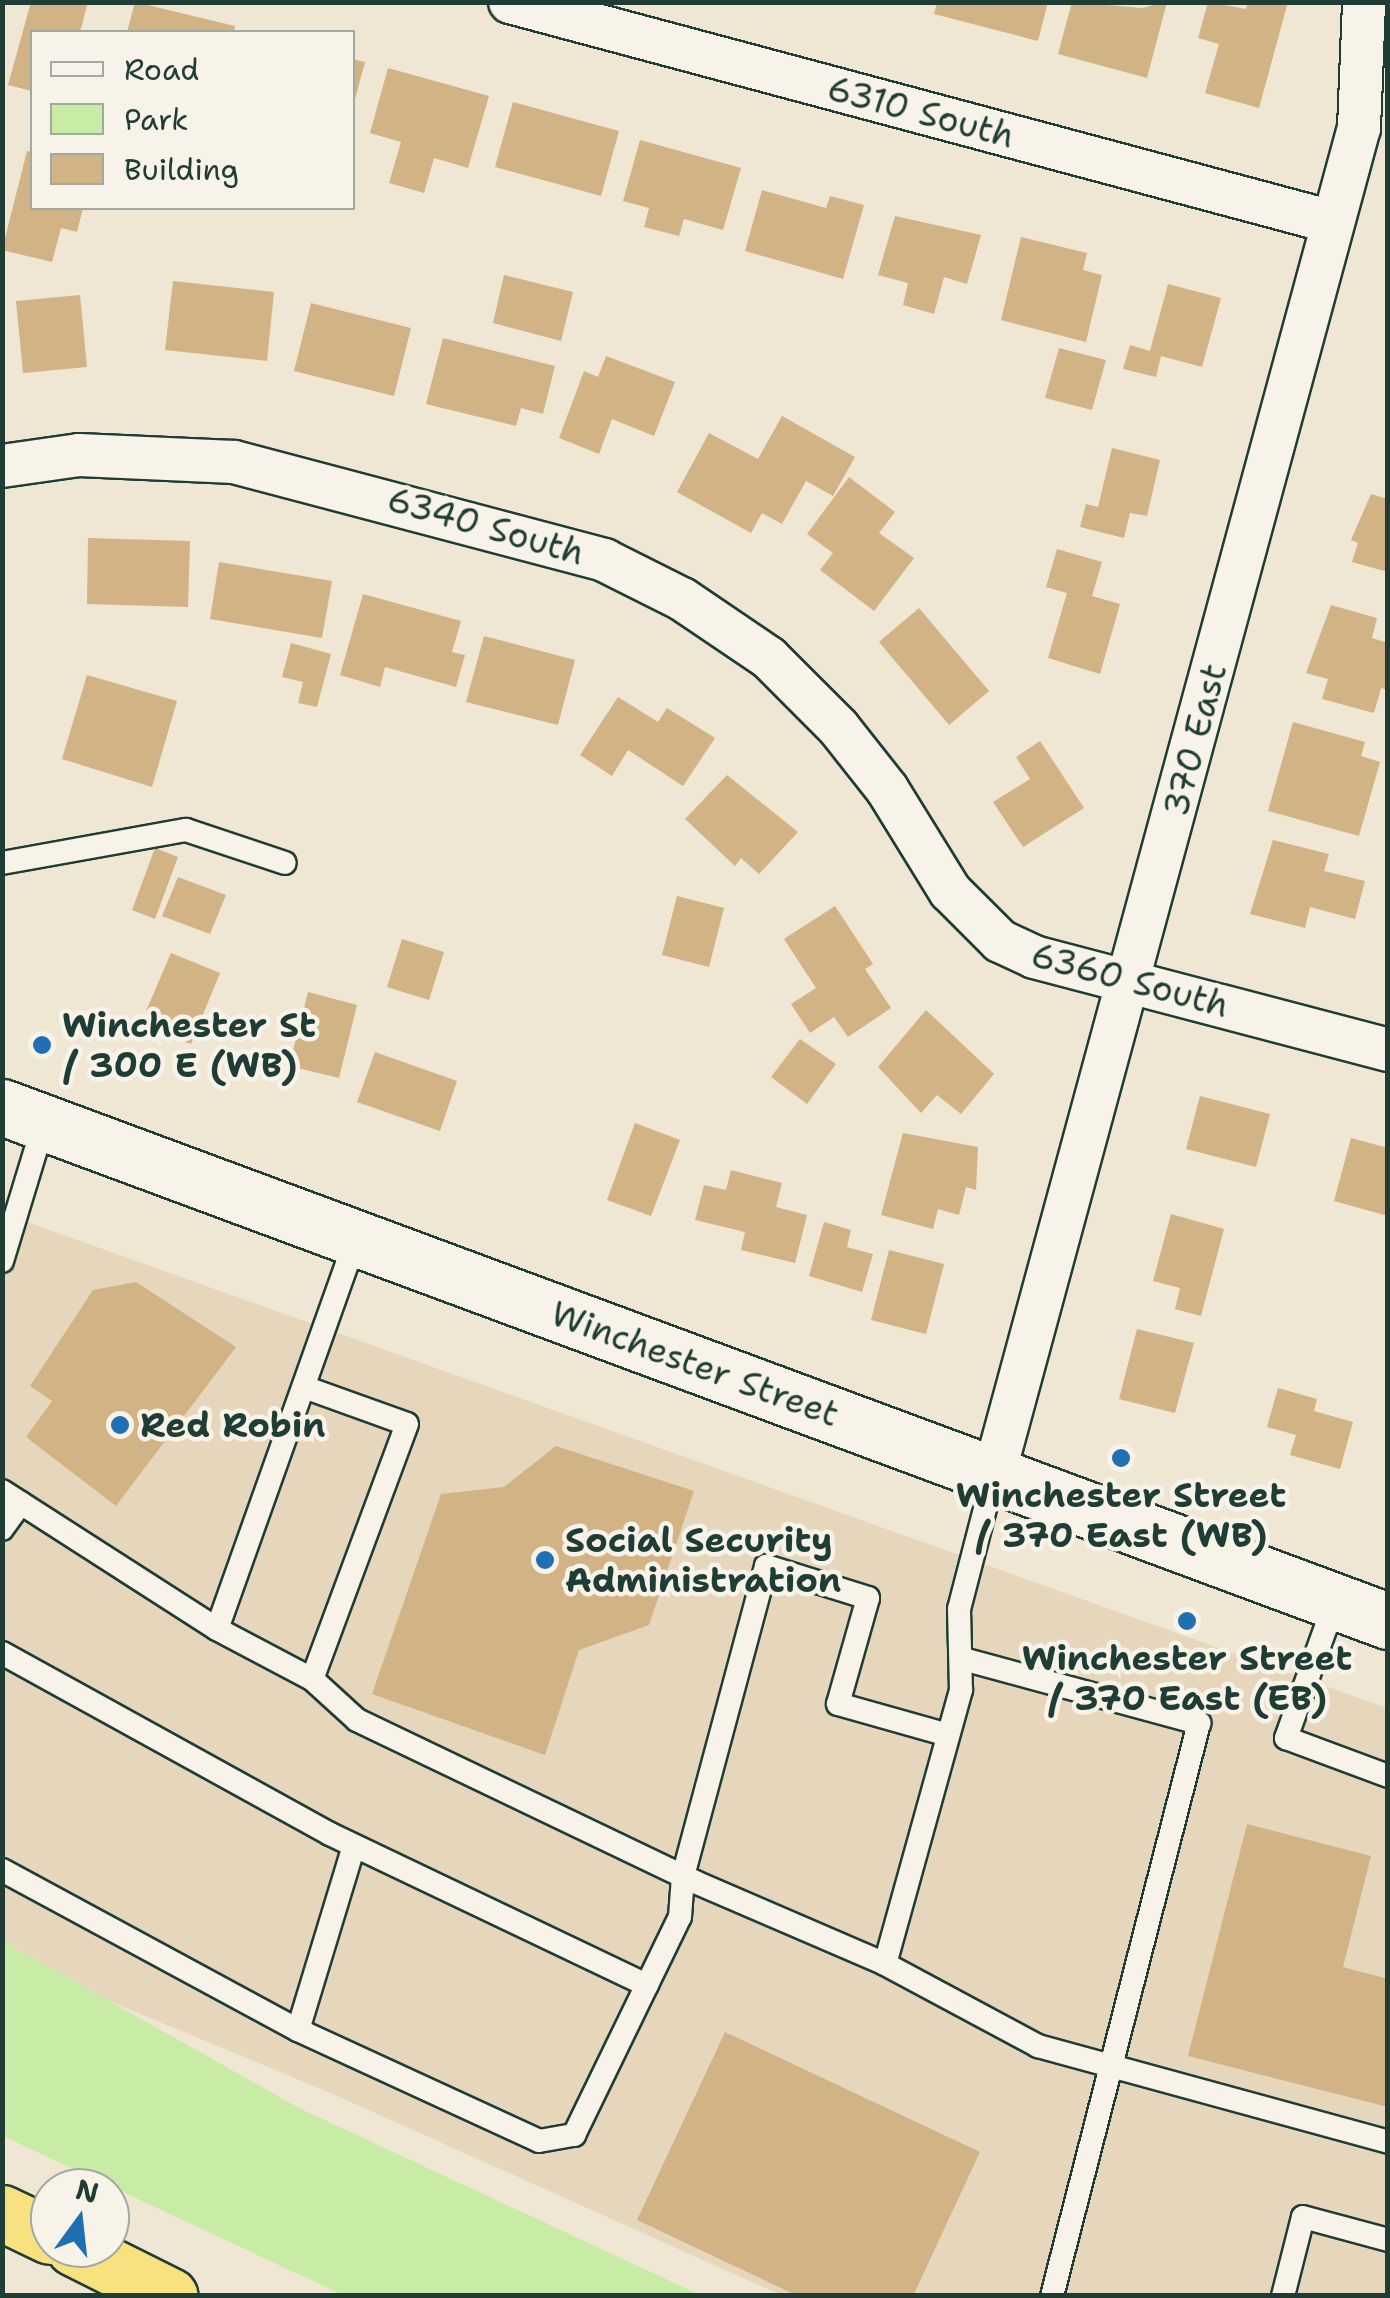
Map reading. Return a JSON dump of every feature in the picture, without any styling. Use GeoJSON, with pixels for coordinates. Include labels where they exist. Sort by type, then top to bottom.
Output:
{"type":"FeatureCollection","features":[{"type":"Feature","properties":{"kind":"highway"},"geometry":{"type":"LineString","coordinates":[[2,2212],[30,2226]]}},
{"type":"Feature","properties":{"kind":"highway"},"geometry":{"type":"LineString","coordinates":[[114,2268],[170,2296]]}},
{"type":"Feature","properties":{"kind":"main road","name":"Winchester Street"},"geometry":{"type":"LineString","coordinates":[[24,1116],[1388,1621]]}},
{"type":"Feature","properties":{"kind":"street","name":"6310 South"},"geometry":{"type":"LineString","coordinates":[[510,2],[1332,222]]}},
{"type":"Feature","properties":{"kind":"street","name":"370 East"},"geometry":{"type":"LineString","coordinates":[[994,1474],[1360,128],[1364,2]]}},
{"type":"Feature","properties":{"kind":"street","name":"6340 South"},"geometry":{"type":"LineString","coordinates":[[2,466],[79,455],[234,462],[604,560],[682,599],[769,658],[888,789]]}},
{"type":"Feature","properties":{"kind":"street","name":"6360 South"},"geometry":{"type":"LineString","coordinates":[[888,789],[950,891],[1000,941],[1034,957],[1388,1050]]}},
{"type":"Feature","properties":{"kind":"lane"},"geometry":{"type":"LineString","coordinates":[[2,862],[186,830],[285,863]]}},
{"type":"Feature","properties":{"kind":"lane"},"geometry":{"type":"LineString","coordinates":[[2,1261],[24,1116]]}},
{"type":"Feature","properties":{"kind":"lane"},"geometry":{"type":"LineString","coordinates":[[217,1628],[356,1239]]}},
{"type":"Feature","properties":{"kind":"lane"},"geometry":{"type":"LineString","coordinates":[[304,1387],[407,1424],[312,1679]]}},
{"type":"Feature","properties":{"kind":"lane"},"geometry":{"type":"LineString","coordinates":[[885,1964],[948,1734],[963,1659],[960,1609],[994,1474]]}},
{"type":"Feature","properties":{"kind":"lane"},"geometry":{"type":"LineString","coordinates":[[2,1529],[12,1497],[217,1628],[312,1679],[357,1720],[683,1876],[885,1964],[1038,2046],[1388,2142]]}},
{"type":"Feature","properties":{"kind":"lane"},"geometry":{"type":"LineString","coordinates":[[2,1870],[298,2030],[539,2141],[574,2136],[680,1918],[683,1876],[766,1566],[868,1598],[838,1704],[948,1734]]}},
{"type":"Feature","properties":{"kind":"lane"},"geometry":{"type":"LineString","coordinates":[[1335,1602],[1286,1738],[1388,1776]]}},
{"type":"Feature","properties":{"kind":"lane"},"geometry":{"type":"LineString","coordinates":[[2,1654],[354,1846],[647,1985]]}},
{"type":"Feature","properties":{"kind":"lane"},"geometry":{"type":"LineString","coordinates":[[963,1659],[1199,1723],[1052,2296]]}},
{"type":"Feature","properties":{"kind":"lane"},"geometry":{"type":"LineString","coordinates":[[298,2030],[354,1846]]}},
{"type":"Feature","properties":{"kind":"lane"},"geometry":{"type":"LineString","coordinates":[[1283,2296],[1304,2217],[1388,2240]]}},
{"type":"Feature","properties":{"kind":"shaded area"},"geometry":{"type":"Polygon","coordinates":[[[2,1213],[1387,1708],[1387,2295],[781,2295],[326,2091],[3,1957],[2,1213]]]}},
{"type":"Feature","properties":{"kind":"green space"},"geometry":{"type":"Polygon","coordinates":[[[3,1941],[301,2109],[700,2295],[343,2295],[130,2195],[130,2168],[71,2168],[3,2136],[3,1941]]]}},
{"type":"Feature","properties":{"kind":"building"},"geometry":{"type":"Polygon","coordinates":[[[31,2],[88,2],[81,30],[30,30],[30,90],[8,85],[31,2]]]}},
{"type":"Feature","properties":{"kind":"building"},"geometry":{"type":"Polygon","coordinates":[[[135,2],[235,26],[234,30],[128,30],[135,2]]]}},
{"type":"Feature","properties":{"kind":"building"},"geometry":{"type":"Polygon","coordinates":[[[937,2],[1048,2],[1038,41],[934,14],[937,2]]]}},
{"type":"Feature","properties":{"kind":"building"},"geometry":{"type":"Polygon","coordinates":[[[1072,2],[1142,8],[1167,2],[1147,78],[1058,54],[1072,2]]]}},
{"type":"Feature","properties":{"kind":"building"},"geometry":{"type":"Polygon","coordinates":[[[1208,2],[1246,9],[1248,2],[1288,2],[1259,108],[1205,93],[1219,44],[1198,38],[1208,2]]]}},
{"type":"Feature","properties":{"kind":"building"},"geometry":{"type":"Polygon","coordinates":[[[355,60],[365,62],[355,99],[355,60]]]}},
{"type":"Feature","properties":{"kind":"building"},"geometry":{"type":"Polygon","coordinates":[[[388,68],[489,96],[468,168],[434,158],[424,193],[389,183],[401,142],[370,133],[388,68]]]}},
{"type":"Feature","properties":{"kind":"building"},"geometry":{"type":"Polygon","coordinates":[[[513,102],[619,131],[601,196],[495,167],[513,102]]]}},
{"type":"Feature","properties":{"kind":"building"},"geometry":{"type":"Polygon","coordinates":[[[640,140],[741,168],[723,230],[684,219],[679,236],[644,227],[649,208],[623,201],[640,140]]]}},
{"type":"Feature","properties":{"kind":"building"},"geometry":{"type":"Polygon","coordinates":[[[27,151],[30,152],[30,210],[82,210],[77,232],[61,228],[52,262],[2,250],[27,151]]]}},
{"type":"Feature","properties":{"kind":"building"},"geometry":{"type":"Polygon","coordinates":[[[762,190],[826,208],[830,196],[864,205],[843,279],[745,251],[762,190]]]}},
{"type":"Feature","properties":{"kind":"building"},"geometry":{"type":"Polygon","coordinates":[[[895,216],[981,235],[967,284],[944,277],[934,314],[903,305],[908,283],[878,275],[895,216]]]}},
{"type":"Feature","properties":{"kind":"building"},"geometry":{"type":"Polygon","coordinates":[[[1021,237],[1087,253],[1083,270],[1102,275],[1086,342],[1001,320],[1021,237]]]}},
{"type":"Feature","properties":{"kind":"building"},"geometry":{"type":"Polygon","coordinates":[[[504,275],[573,292],[561,341],[493,323],[504,275]]]}},
{"type":"Feature","properties":{"kind":"building"},"geometry":{"type":"Polygon","coordinates":[[[173,281],[274,292],[267,361],[165,350],[173,281]]]}},
{"type":"Feature","properties":{"kind":"building"},"geometry":{"type":"Polygon","coordinates":[[[1168,284],[1221,298],[1202,367],[1161,356],[1156,377],[1123,369],[1130,345],[1150,351],[1168,284]]]}},
{"type":"Feature","properties":{"kind":"building"},"geometry":{"type":"Polygon","coordinates":[[[80,295],[87,367],[23,373],[16,301],[80,295]]]}},
{"type":"Feature","properties":{"kind":"building"},"geometry":{"type":"Polygon","coordinates":[[[311,303],[411,328],[394,396],[294,371],[311,303]]]}},
{"type":"Feature","properties":{"kind":"building"},"geometry":{"type":"Polygon","coordinates":[[[443,338],[555,366],[543,414],[521,408],[516,426],[426,404],[443,338]]]}},
{"type":"Feature","properties":{"kind":"building"},"geometry":{"type":"Polygon","coordinates":[[[1059,348],[1106,360],[1092,410],[1045,398],[1059,348]]]}},
{"type":"Feature","properties":{"kind":"building"},"geometry":{"type":"Polygon","coordinates":[[[606,356],[675,382],[654,436],[612,419],[599,454],[559,438],[584,371],[598,377],[606,356]]]}},
{"type":"Feature","properties":{"kind":"building"},"geometry":{"type":"Polygon","coordinates":[[[782,416],[855,457],[833,496],[806,481],[782,524],[762,513],[751,533],[677,492],[709,433],[758,459],[782,416]]]}},
{"type":"Feature","properties":{"kind":"building"},"geometry":{"type":"Polygon","coordinates":[[[1112,448],[1160,460],[1147,516],[1130,513],[1124,538],[1080,527],[1086,504],[1098,507],[1112,448]]]}},
{"type":"Feature","properties":{"kind":"building"},"geometry":{"type":"Polygon","coordinates":[[[849,477],[895,512],[879,533],[914,558],[874,611],[820,570],[833,553],[807,534],[849,477]]]}},
{"type":"Feature","properties":{"kind":"building"},"geometry":{"type":"Polygon","coordinates":[[[1371,494],[1388,499],[1388,572],[1352,562],[1358,543],[1351,540],[1371,494]]]}},
{"type":"Feature","properties":{"kind":"building"},"geometry":{"type":"Polygon","coordinates":[[[88,538],[190,541],[188,607],[87,604],[88,538]]]}},
{"type":"Feature","properties":{"kind":"building"},"geometry":{"type":"Polygon","coordinates":[[[1057,549],[1102,562],[1092,596],[1120,604],[1100,674],[1048,658],[1067,593],[1046,587],[1057,549]]]}},
{"type":"Feature","properties":{"kind":"building"},"geometry":{"type":"Polygon","coordinates":[[[219,562],[332,581],[322,638],[210,619],[219,562]]]}},
{"type":"Feature","properties":{"kind":"building"},"geometry":{"type":"Polygon","coordinates":[[[363,594],[461,621],[452,652],[465,655],[456,687],[385,667],[380,687],[340,675],[363,594]]]}},
{"type":"Feature","properties":{"kind":"building"},"geometry":{"type":"Polygon","coordinates":[[[1331,605],[1377,618],[1372,638],[1388,643],[1388,690],[1381,688],[1374,713],[1322,699],[1328,679],[1306,673],[1331,605]]]}},
{"type":"Feature","properties":{"kind":"building"},"geometry":{"type":"Polygon","coordinates":[[[919,608],[989,691],[949,725],[879,642],[919,608]]]}},
{"type":"Feature","properties":{"kind":"building"},"geometry":{"type":"Polygon","coordinates":[[[484,636],[575,660],[558,725],[466,702],[484,636]]]}},
{"type":"Feature","properties":{"kind":"building"},"geometry":{"type":"Polygon","coordinates":[[[291,643],[331,654],[317,707],[298,703],[303,682],[282,677],[291,643]]]}},
{"type":"Feature","properties":{"kind":"building"},"geometry":{"type":"Polygon","coordinates":[[[87,675],[177,701],[152,787],[62,759],[87,675]]]}},
{"type":"Feature","properties":{"kind":"building"},"geometry":{"type":"Polygon","coordinates":[[[618,697],[658,722],[667,708],[715,738],[683,786],[628,750],[612,776],[580,755],[618,697]]]}},
{"type":"Feature","properties":{"kind":"building"},"geometry":{"type":"Polygon","coordinates":[[[1293,722],[1365,742],[1361,756],[1380,762],[1359,836],[1268,811],[1293,722]]]}},
{"type":"Feature","properties":{"kind":"building"},"geometry":{"type":"Polygon","coordinates":[[[1040,741],[1084,808],[1023,847],[993,802],[1030,779],[1016,757],[1040,741]]]}},
{"type":"Feature","properties":{"kind":"building"},"geometry":{"type":"Polygon","coordinates":[[[727,775],[798,832],[759,874],[741,858],[735,866],[685,819],[727,775]]]}},
{"type":"Feature","properties":{"kind":"building"},"geometry":{"type":"Polygon","coordinates":[[[1273,840],[1329,854],[1324,871],[1365,881],[1355,919],[1310,907],[1305,928],[1250,914],[1273,840]]]}},
{"type":"Feature","properties":{"kind":"building"},"geometry":{"type":"Polygon","coordinates":[[[155,848],[178,857],[155,919],[132,910],[155,848]]]}},
{"type":"Feature","properties":{"kind":"building"},"geometry":{"type":"Polygon","coordinates":[[[178,877],[226,895],[210,934],[162,916],[178,877]]]}},
{"type":"Feature","properties":{"kind":"building"},"geometry":{"type":"Polygon","coordinates":[[[677,896],[724,908],[709,967],[662,955],[677,896]]]}},
{"type":"Feature","properties":{"kind":"building"},"geometry":{"type":"Polygon","coordinates":[[[835,906],[873,964],[865,969],[891,1008],[848,1037],[834,1017],[810,1033],[791,1004],[816,988],[784,939],[835,906]]]}},
{"type":"Feature","properties":{"kind":"building"},"geometry":{"type":"Polygon","coordinates":[[[402,939],[444,952],[429,1000],[387,987],[402,939]]]}},
{"type":"Feature","properties":{"kind":"building"},"geometry":{"type":"Polygon","coordinates":[[[171,953],[220,973],[191,1044],[163,1033],[167,1021],[146,1011],[171,953]]]}},
{"type":"Feature","properties":{"kind":"building"},"geometry":{"type":"Polygon","coordinates":[[[308,992],[357,1005],[339,1078],[289,1066],[308,992]]]}},
{"type":"Feature","properties":{"kind":"building"},"geometry":{"type":"Polygon","coordinates":[[[926,1010],[994,1074],[961,1114],[937,1095],[921,1113],[878,1067],[926,1010]]]}},
{"type":"Feature","properties":{"kind":"building"},"geometry":{"type":"Polygon","coordinates":[[[800,1039],[836,1064],[807,1104],[771,1077],[800,1039]]]}},
{"type":"Feature","properties":{"kind":"building"},"geometry":{"type":"Polygon","coordinates":[[[375,1052],[457,1081],[440,1131],[357,1102],[375,1052]]]}},
{"type":"Feature","properties":{"kind":"building"},"geometry":{"type":"Polygon","coordinates":[[[1200,1096],[1270,1114],[1256,1167],[1186,1149],[1200,1096]]]}},
{"type":"Feature","properties":{"kind":"building"},"geometry":{"type":"Polygon","coordinates":[[[635,1123],[680,1140],[651,1216],[607,1200],[635,1123]]]}},
{"type":"Feature","properties":{"kind":"building"},"geometry":{"type":"Polygon","coordinates":[[[903,1133],[978,1147],[976,1190],[966,1187],[959,1215],[938,1209],[933,1229],[881,1215],[903,1133]]]}},
{"type":"Feature","properties":{"kind":"building"},"geometry":{"type":"Polygon","coordinates":[[[1351,1138],[1388,1148],[1388,1216],[1334,1201],[1351,1138]]]}},
{"type":"Feature","properties":{"kind":"building"},"geometry":{"type":"Polygon","coordinates":[[[731,1170],[782,1183],[776,1207],[807,1215],[795,1263],[741,1250],[745,1232],[695,1220],[704,1185],[726,1190],[731,1170]]]}},
{"type":"Feature","properties":{"kind":"building"},"geometry":{"type":"Polygon","coordinates":[[[1171,1214],[1224,1229],[1201,1316],[1175,1309],[1180,1288],[1153,1281],[1171,1214]]]}},
{"type":"Feature","properties":{"kind":"building"},"geometry":{"type":"Polygon","coordinates":[[[824,1222],[851,1230],[847,1247],[873,1254],[862,1292],[809,1276],[824,1222]]]}},
{"type":"Feature","properties":{"kind":"building"},"geometry":{"type":"Polygon","coordinates":[[[889,1250],[944,1264],[926,1334],[871,1320],[889,1250]]]}},
{"type":"Feature","properties":{"kind":"building"},"geometry":{"type":"Polygon","coordinates":[[[136,1282],[236,1347],[116,1506],[26,1437],[52,1401],[30,1386],[93,1290],[136,1282]]]}},
{"type":"Feature","properties":{"kind":"building"},"geometry":{"type":"Polygon","coordinates":[[[1137,1329],[1194,1343],[1175,1413],[1119,1399],[1137,1329]]]}},
{"type":"Feature","properties":{"kind":"building"},"geometry":{"type":"Polygon","coordinates":[[[1278,1388],[1317,1399],[1314,1411],[1353,1422],[1340,1469],[1290,1455],[1296,1435],[1267,1427],[1278,1388]]]}},
{"type":"Feature","properties":{"kind":"building","name":"Social Security Administration"},"geometry":{"type":"Polygon","coordinates":[[[556,1446],[694,1491],[649,1625],[579,1650],[545,1755],[372,1694],[441,1494],[504,1487],[556,1446]]]}},
{"type":"Feature","properties":{"kind":"building"},"geometry":{"type":"Polygon","coordinates":[[[1247,1824],[1371,1856],[1343,1967],[1388,1979],[1388,2107],[1188,2056],[1247,1824]]]}},
{"type":"Feature","properties":{"kind":"building"},"geometry":{"type":"Polygon","coordinates":[[[725,2032],[980,2152],[913,2296],[798,2296],[637,2220],[725,2032]]]}},
{"type":"Feature","properties":{"kind":"place","name":"Winchester St / 300 E (WB)"},"geometry":{"type":"Point","coordinates":[42,1045]}},
{"type":"Feature","properties":{"kind":"place","name":"Red Robin"},"geometry":{"type":"Point","coordinates":[120,1425]}},
{"type":"Feature","properties":{"kind":"place","name":"Winchester Street / 370 East (WB)"},"geometry":{"type":"Point","coordinates":[1121,1458]}},
{"type":"Feature","properties":{"kind":"place","name":"Social Security Administration"},"geometry":{"type":"Point","coordinates":[545,1560]}},
{"type":"Feature","properties":{"kind":"place","name":"Winchester Street / 370 East (EB)"},"geometry":{"type":"Point","coordinates":[1187,1621]}}]}
